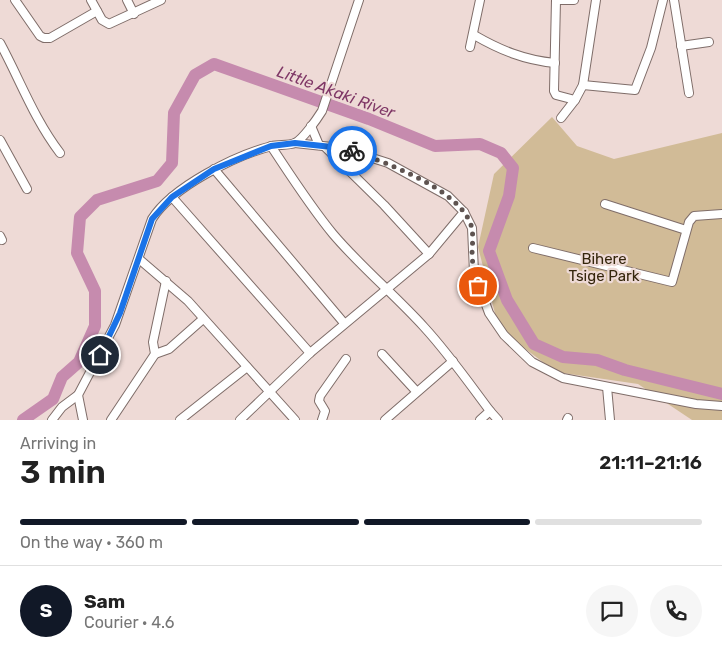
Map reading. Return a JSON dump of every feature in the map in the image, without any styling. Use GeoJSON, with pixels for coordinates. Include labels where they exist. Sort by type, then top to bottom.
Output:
{"type":"FeatureCollection","features":[{"type":"Feature","properties":{"kind":"street"},"geometry":{"type":"LineString","coordinates":[[15,0],[40,36],[44,38],[50,38],[97,11]]}},
{"type":"Feature","properties":{"kind":"street"},"geometry":{"type":"LineString","coordinates":[[91,0],[102,20],[109,24],[161,0]]}},
{"type":"Feature","properties":{"kind":"street"},"geometry":{"type":"LineString","coordinates":[[127,0],[134,14]]}},
{"type":"Feature","properties":{"kind":"street"},"geometry":{"type":"LineString","coordinates":[[295,143],[322,111],[359,0]]}},
{"type":"Feature","properties":{"kind":"street"},"geometry":{"type":"LineString","coordinates":[[470,46],[474,35],[480,0]]}},
{"type":"Feature","properties":{"kind":"street"},"geometry":{"type":"LineString","coordinates":[[574,0],[556,0],[554,94],[575,100]]}},
{"type":"Feature","properties":{"kind":"street"},"geometry":{"type":"LineString","coordinates":[[561,118],[584,86],[596,0]]}},
{"type":"Feature","properties":{"kind":"street"},"geometry":{"type":"LineString","coordinates":[[584,86],[635,90],[651,48],[663,0]]}},
{"type":"Feature","properties":{"kind":"street"},"geometry":{"type":"LineString","coordinates":[[674,0],[689,93]]}},
{"type":"Feature","properties":{"kind":"street"},"geometry":{"type":"LineString","coordinates":[[474,35],[509,53],[532,60],[555,63]]}},
{"type":"Feature","properties":{"kind":"street"},"geometry":{"type":"LineString","coordinates":[[682,46],[708,42]]}},
{"type":"Feature","properties":{"kind":"street"},"geometry":{"type":"LineString","coordinates":[[0,43],[22,83],[42,128],[60,153]]}},
{"type":"Feature","properties":{"kind":"street"},"geometry":{"type":"LineString","coordinates":[[311,126],[322,147],[384,205],[428,254]]}},
{"type":"Feature","properties":{"kind":"street"},"geometry":{"type":"LineString","coordinates":[[0,140],[27,189]]}},
{"type":"Feature","properties":{"kind":"street"},"geometry":{"type":"LineString","coordinates":[[52,420],[62,407],[78,395],[115,326],[152,219],[172,197],[214,169],[271,146],[295,143],[341,148],[388,163],[448,196],[464,212],[472,228],[472,259],[478,286],[489,313],[504,335],[532,362],[556,376],[607,387],[722,406]]}},
{"type":"Feature","properties":{"kind":"street"},"geometry":{"type":"LineString","coordinates":[[271,146],[307,201],[328,227],[385,289],[424,326],[498,420]]}},
{"type":"Feature","properties":{"kind":"street"},"geometry":{"type":"LineString","coordinates":[[214,169],[344,323]]}},
{"type":"Feature","properties":{"kind":"street"},"geometry":{"type":"LineString","coordinates":[[172,197],[310,353]]}},
{"type":"Feature","properties":{"kind":"street"},"geometry":{"type":"LineString","coordinates":[[605,204],[686,230]]}},
{"type":"Feature","properties":{"kind":"street"},"geometry":{"type":"LineString","coordinates":[[240,420],[310,353],[428,254],[464,212]]}},
{"type":"Feature","properties":{"kind":"street"},"geometry":{"type":"LineString","coordinates":[[533,248],[672,282],[686,230],[694,216],[722,214]]}},
{"type":"Feature","properties":{"kind":"street"},"geometry":{"type":"LineString","coordinates":[[139,259],[188,301],[295,420]]}},
{"type":"Feature","properties":{"kind":"street"},"geometry":{"type":"LineString","coordinates":[[155,354],[153,342],[166,282]]}},
{"type":"Feature","properties":{"kind":"street"},"geometry":{"type":"LineString","coordinates":[[111,420],[155,354],[169,349],[203,319]]}},
{"type":"Feature","properties":{"kind":"street"},"geometry":{"type":"LineString","coordinates":[[382,354],[416,391]]}},
{"type":"Feature","properties":{"kind":"street"},"geometry":{"type":"LineString","coordinates":[[322,420],[325,411],[319,401],[320,396],[346,359]]}},
{"type":"Feature","properties":{"kind":"street"},"geometry":{"type":"LineString","coordinates":[[385,420],[416,391],[453,361]]}},
{"type":"Feature","properties":{"kind":"street"},"geometry":{"type":"LineString","coordinates":[[180,420],[247,367]]}},
{"type":"Feature","properties":{"kind":"street"},"geometry":{"type":"LineString","coordinates":[[607,387],[610,420]]}},
{"type":"Feature","properties":{"kind":"street"},"geometry":{"type":"LineString","coordinates":[[78,395],[83,420]]}},
{"type":"Feature","properties":{"kind":"street"},"geometry":{"type":"LineString","coordinates":[[480,420],[490,411]]}},
{"type":"Feature","properties":{"kind":"green space","name":"Bihere Tsige Park"},"geometry":{"type":"Polygon","coordinates":[[[552,117],[577,146],[614,159],[722,133],[722,420],[692,420],[638,384],[556,372],[499,329],[478,247],[494,174],[552,117]]]}},
{"type":"Feature","properties":{"kind":"waterway","name":"Little Akaki River"},"geometry":{"type":"LineString","coordinates":[[23,420],[53,399],[62,377],[79,362],[95,326],[95,291],[77,253],[80,217],[97,200],[157,181],[172,163],[174,113],[195,75],[214,64],[369,119],[435,146],[480,144],[501,153],[513,168],[509,196],[489,251],[507,300],[534,344],[563,357],[597,360],[625,370],[722,394]]}},
{"type":"Feature","properties":{"kind":"way so far"},"geometry":{"type":"LineString","coordinates":[[352,151],[388,163],[448,196],[464,212],[472,228],[472,259],[478,286]]}},
{"type":"Feature","properties":{"kind":"route"},"geometry":{"type":"LineString","coordinates":[[100,355],[120,313],[152,219],[157,211],[172,197],[214,169],[271,146],[295,143],[352,151]]}}]}
